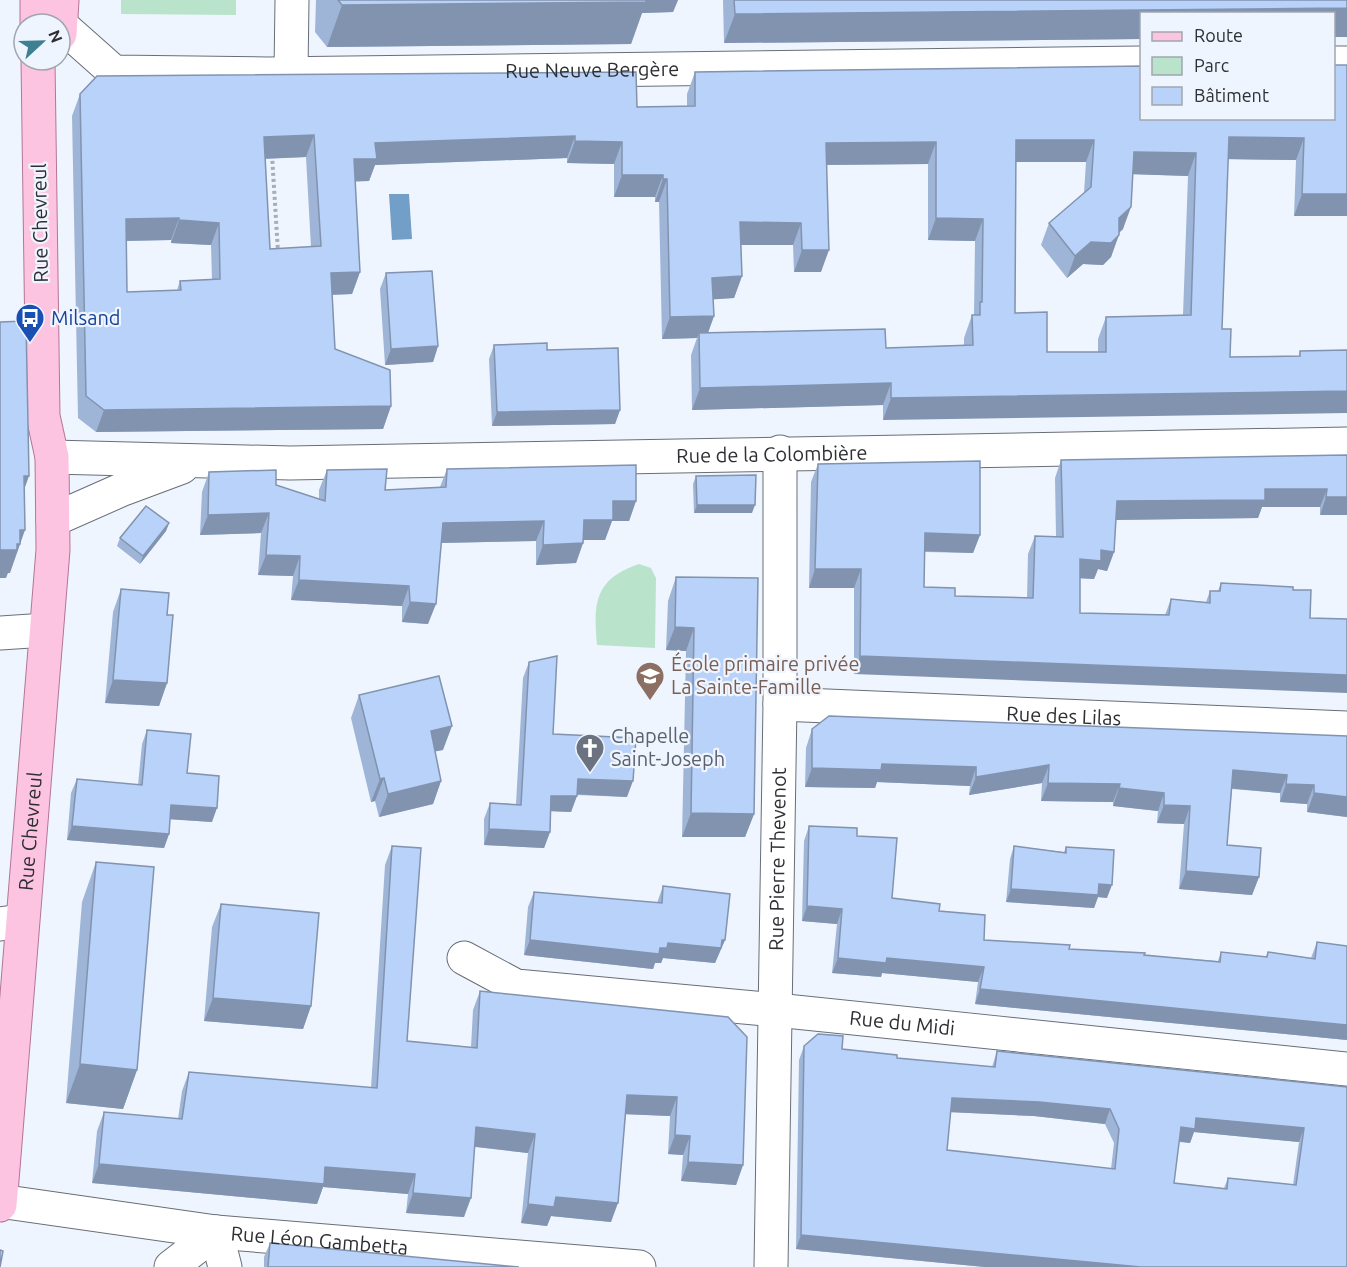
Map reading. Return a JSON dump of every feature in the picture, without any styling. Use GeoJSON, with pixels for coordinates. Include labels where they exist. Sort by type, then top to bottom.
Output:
{"type":"FeatureCollection","features":[{"type":"Feature","properties":{"kind":"main road","name":"Rue Chevreul"},"geometry":{"type":"LineString","coordinates":[[38,72],[44,416],[52,458]]}},
{"type":"Feature","properties":{"kind":"main road","name":"Rue Chevreul"},"geometry":{"type":"LineString","coordinates":[[0,1202],[11,922],[46,630],[52,520],[52,458],[60,410],[57,72]]}},
{"type":"Feature","properties":{"kind":"street"},"geometry":{"type":"LineString","coordinates":[[291,72],[292,0]]}},
{"type":"Feature","properties":{"kind":"street","name":"Rue Neuve Bergère"},"geometry":{"type":"LineString","coordinates":[[72,35],[114,72],[1140,63]]}},
{"type":"Feature","properties":{"kind":"street","name":"Rue de la Colombière"},"geometry":{"type":"LineString","coordinates":[[52,458],[198,463],[1347,444]]}},
{"type":"Feature","properties":{"kind":"street","name":"Rue Pierre Thevenot"},"geometry":{"type":"LineString","coordinates":[[771,1267],[780,704],[780,452]]}},
{"type":"Feature","properties":{"kind":"street","name":"Rue de la Colombière"},"geometry":{"type":"LineString","coordinates":[[52,520],[123,489],[198,463]]}},
{"type":"Feature","properties":{"kind":"street"},"geometry":{"type":"LineString","coordinates":[[0,633],[46,630]]}},
{"type":"Feature","properties":{"kind":"street","name":"Rue des Lilas"},"geometry":{"type":"LineString","coordinates":[[780,704],[1347,728]]}},
{"type":"Feature","properties":{"kind":"street","name":"Rue du Midi"},"geometry":{"type":"LineString","coordinates":[[464,958],[516,986],[776,1010],[1347,1069]]}},
{"type":"Feature","properties":{"kind":"street","name":"Rue Léon Gambetta"},"geometry":{"type":"LineString","coordinates":[[0,1202],[216,1232],[639,1267]]}},
{"type":"Feature","properties":{"kind":"street"},"geometry":{"type":"LineString","coordinates":[[216,1232],[225,1267]]}},
{"type":"Feature","properties":{"kind":"street","name":"Rue Léon Gambetta"},"geometry":{"type":"LineString","coordinates":[[171,1267],[216,1232]]}},
{"type":"Feature","properties":{"kind":"path"},"geometry":{"type":"LineString","coordinates":[[272,144],[279,263]]}},
{"type":"Feature","properties":{"kind":"green space"},"geometry":{"type":"Polygon","coordinates":[[[121,0],[236,0],[236,15],[121,14],[121,0]]]}},
{"type":"Feature","properties":{"kind":"green space"},"geometry":{"type":"Polygon","coordinates":[[[639,564],[651,568],[656,578],[655,648],[597,645],[596,616],[600,594],[613,577],[639,564]]]}},
{"type":"Feature","properties":{"kind":"water"},"geometry":{"type":"Polygon","coordinates":[[[389,194],[409,194],[412,239],[392,240],[389,194]]]}},
{"type":"Feature","properties":{"kind":"building"},"geometry":{"type":"Polygon","coordinates":[[[338,0],[646,0],[646,2],[342,5],[338,0]]]}},
{"type":"Feature","properties":{"kind":"building"},"geometry":{"type":"Polygon","coordinates":[[[734,0],[1347,0],[1347,8],[735,14],[734,0]]]}},
{"type":"Feature","properties":{"kind":"building"},"geometry":{"type":"Polygon","coordinates":[[[1335,65],[1347,65],[1347,194],[1302,194],[1304,138],[1229,137],[1222,329],[1231,329],[1230,357],[1300,356],[1300,351],[1347,350],[1347,391],[891,398],[891,383],[700,388],[699,333],[885,329],[886,348],[973,345],[972,315],[980,315],[980,302],[982,302],[983,219],[936,218],[936,142],[826,143],[829,250],[802,250],[801,223],[740,222],[742,276],[712,278],[714,316],[670,317],[667,179],[663,179],[663,175],[622,175],[622,142],[575,141],[575,136],[375,143],[377,159],[354,159],[360,272],[331,273],[335,349],[390,370],[391,406],[104,410],[86,396],[80,94],[97,76],[636,72],[637,107],[695,106],[695,72],[1140,66],[1140,120],[1335,120],[1335,65]],[[314,135],[264,137],[270,249],[321,246],[314,135]],[[1016,140],[1015,313],[1047,312],[1047,352],[1106,352],[1106,317],[1191,315],[1196,153],[1134,152],[1131,207],[1119,218],[1119,235],[1111,243],[1091,242],[1075,256],[1049,223],[1091,187],[1094,140],[1016,140]],[[179,218],[126,219],[127,292],[181,290],[180,281],[220,279],[219,223],[179,220],[179,218]]]}},
{"type":"Feature","properties":{"kind":"building"},"geometry":{"type":"Polygon","coordinates":[[[432,271],[438,346],[391,349],[386,273],[432,271]]]}},
{"type":"Feature","properties":{"kind":"building"},"geometry":{"type":"Polygon","coordinates":[[[26,321],[29,476],[24,476],[25,530],[20,530],[20,544],[17,544],[17,550],[0,550],[0,322],[26,321]]]}},
{"type":"Feature","properties":{"kind":"building"},"geometry":{"type":"Polygon","coordinates":[[[547,343],[547,350],[618,348],[620,410],[497,412],[494,345],[547,343]]]}},
{"type":"Feature","properties":{"kind":"building"},"geometry":{"type":"Polygon","coordinates":[[[1347,455],[1347,497],[1326,497],[1327,489],[1265,489],[1265,500],[1117,501],[1114,552],[1101,550],[1101,561],[1080,559],[1080,613],[1169,615],[1171,599],[1210,603],[1210,591],[1220,591],[1221,583],[1311,590],[1310,618],[1347,619],[1347,675],[860,656],[861,569],[815,569],[818,464],[980,461],[980,535],[925,533],[924,587],[955,588],[955,596],[1033,598],[1035,536],[1063,537],[1061,460],[1347,455]]]}},
{"type":"Feature","properties":{"kind":"building"},"geometry":{"type":"Polygon","coordinates":[[[636,465],[636,501],[613,501],[613,520],[584,520],[583,543],[543,545],[544,521],[443,523],[436,604],[410,602],[409,586],[299,580],[300,556],[266,555],[269,513],[208,515],[209,472],[276,470],[276,485],[325,501],[327,470],[387,469],[385,490],[446,487],[447,469],[636,465]]]}},
{"type":"Feature","properties":{"kind":"building"},"geometry":{"type":"Polygon","coordinates":[[[756,475],[755,505],[697,505],[696,476],[756,475]]]}},
{"type":"Feature","properties":{"kind":"building"},"geometry":{"type":"Polygon","coordinates":[[[146,506],[169,523],[143,556],[120,538],[146,506]]]}},
{"type":"Feature","properties":{"kind":"building"},"geometry":{"type":"Polygon","coordinates":[[[676,577],[758,578],[754,814],[691,813],[694,628],[675,627],[676,577]]]}},
{"type":"Feature","properties":{"kind":"building"},"geometry":{"type":"Polygon","coordinates":[[[121,589],[169,593],[167,615],[173,615],[167,683],[113,680],[121,589]]]}},
{"type":"Feature","properties":{"kind":"building"},"geometry":{"type":"Polygon","coordinates":[[[557,656],[553,734],[636,738],[633,781],[578,779],[577,796],[551,796],[550,832],[489,829],[490,803],[521,805],[529,662],[557,656]]]}},
{"type":"Feature","properties":{"kind":"building"},"geometry":{"type":"Polygon","coordinates":[[[439,676],[452,726],[431,731],[441,781],[388,794],[384,778],[380,779],[359,695],[439,676]]]}},
{"type":"Feature","properties":{"kind":"building"},"geometry":{"type":"Polygon","coordinates":[[[829,716],[1347,736],[1347,797],[1314,793],[1314,785],[1286,784],[1287,775],[1233,770],[1227,845],[1261,848],[1259,877],[1186,871],[1190,806],[1164,805],[1164,793],[1119,788],[1120,784],[1048,783],[1049,765],[976,777],[976,767],[882,764],[881,770],[812,768],[812,729],[829,716]]]}},
{"type":"Feature","properties":{"kind":"building"},"geometry":{"type":"Polygon","coordinates":[[[147,730],[191,734],[187,773],[219,776],[217,808],[171,805],[169,834],[72,826],[77,779],[142,785],[147,730]]]}},
{"type":"Feature","properties":{"kind":"building"},"geometry":{"type":"Polygon","coordinates":[[[809,826],[857,828],[857,836],[897,838],[892,898],[940,904],[939,911],[985,915],[984,940],[1070,945],[1069,949],[1145,953],[1144,955],[1220,962],[1221,952],[1267,957],[1268,952],[1315,959],[1317,942],[1347,946],[1347,1025],[980,989],[984,967],[887,958],[886,963],[838,958],[842,909],[807,906],[809,826]]]}},
{"type":"Feature","properties":{"kind":"building"},"geometry":{"type":"Polygon","coordinates":[[[392,846],[421,848],[407,1041],[477,1048],[480,991],[728,1017],[747,1037],[743,1165],[688,1162],[690,1136],[675,1135],[677,1097],[627,1095],[618,1203],[556,1197],[554,1207],[528,1204],[535,1134],[476,1127],[471,1198],[413,1193],[415,1174],[325,1167],[324,1184],[99,1164],[104,1112],[182,1119],[189,1072],[377,1088],[392,846]]]}},
{"type":"Feature","properties":{"kind":"building"},"geometry":{"type":"Polygon","coordinates":[[[1014,846],[1066,853],[1066,847],[1114,850],[1112,885],[1099,884],[1098,895],[1011,889],[1014,846]]]}},
{"type":"Feature","properties":{"kind":"building"},"geometry":{"type":"Polygon","coordinates":[[[96,862],[154,867],[137,1070],[80,1064],[96,862]]]}},
{"type":"Feature","properties":{"kind":"building"},"geometry":{"type":"Polygon","coordinates":[[[663,886],[730,894],[725,940],[722,940],[721,948],[668,943],[667,948],[660,948],[659,954],[530,940],[534,892],[662,903],[663,886]]]}},
{"type":"Feature","properties":{"kind":"building"},"geometry":{"type":"Polygon","coordinates":[[[221,904],[319,913],[311,1006],[213,998],[221,904]]]}},
{"type":"Feature","properties":{"kind":"building"},"geometry":{"type":"Polygon","coordinates":[[[818,1034],[843,1036],[842,1049],[897,1055],[897,1058],[995,1067],[997,1051],[1347,1087],[1347,1267],[1141,1267],[801,1235],[804,1046],[818,1034]],[[952,1098],[947,1150],[1115,1169],[1119,1129],[1110,1109],[1039,1102],[952,1098]],[[1196,1118],[1195,1129],[1181,1127],[1174,1183],[1227,1189],[1228,1178],[1296,1185],[1304,1128],[1196,1118]]]}},
{"type":"Feature","properties":{"kind":"building"},"geometry":{"type":"Polygon","coordinates":[[[270,1243],[519,1267],[268,1267],[270,1243]]]}},
{"type":"Feature","properties":{"kind":"building"},"geometry":{"type":"Polygon","coordinates":[[[0,1250],[3,1251],[0,1267],[0,1250]]]}},
{"type":"Feature","properties":{"kind":"place","name":"Milsand"},"geometry":{"type":"Point","coordinates":[30,344]}},
{"type":"Feature","properties":{"kind":"place","name":"École primaire privée La Sainte-Famille"},"geometry":{"type":"Point","coordinates":[650,702]}},
{"type":"Feature","properties":{"kind":"place","name":"Chapelle Saint-Joseph"},"geometry":{"type":"Point","coordinates":[590,774]}}]}
